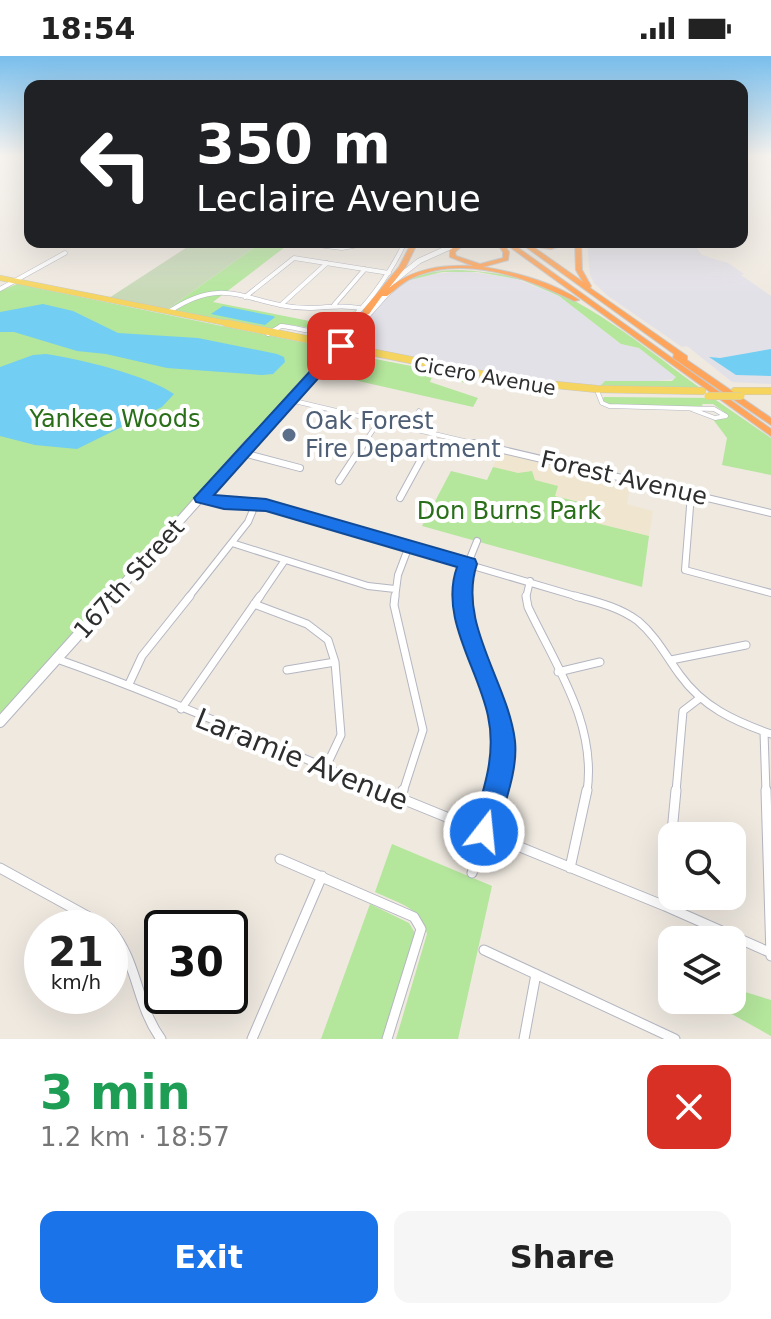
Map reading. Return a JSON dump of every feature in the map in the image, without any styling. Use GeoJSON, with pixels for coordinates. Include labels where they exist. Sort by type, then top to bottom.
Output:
{"type":"FeatureCollection","features":[{"type":"Feature","properties":{"kind":"highway"},"geometry":{"type":"LineString","coordinates":[[362,312],[402,268],[412,248]]}},
{"type":"Feature","properties":{"kind":"highway"},"geometry":{"type":"LineString","coordinates":[[456,248],[452,251],[453,257],[471,265],[488,266],[506,259],[503,248]]}},
{"type":"Feature","properties":{"kind":"highway"},"geometry":{"type":"LineString","coordinates":[[507,248],[706,392],[771,433]]}},
{"type":"Feature","properties":{"kind":"highway"},"geometry":{"type":"LineString","coordinates":[[514,248],[706,392]]}},
{"type":"Feature","properties":{"kind":"highway"},"geometry":{"type":"LineString","coordinates":[[524,248],[771,422]]}},
{"type":"Feature","properties":{"kind":"highway"},"geometry":{"type":"LineString","coordinates":[[532,248],[664,341],[690,365]]}},
{"type":"Feature","properties":{"kind":"highway"},"geometry":{"type":"LineString","coordinates":[[578,248],[579,270],[588,286],[598,294]]}},
{"type":"Feature","properties":{"kind":"highway"},"geometry":{"type":"LineString","coordinates":[[385,295],[402,281],[418,274],[436,270],[477,270],[545,285],[599,315]]}},
{"type":"Feature","properties":{"kind":"main road","name":"167th Street"},"geometry":{"type":"LineString","coordinates":[[0,722],[337,347],[362,312],[410,267],[451,248]]}},
{"type":"Feature","properties":{"kind":"main road","name":"167th Street"},"geometry":{"type":"LineString","coordinates":[[337,347],[385,295],[422,262],[451,248]]}},
{"type":"Feature","properties":{"kind":"main road","name":"Cicero Avenue"},"geometry":{"type":"LineString","coordinates":[[0,278],[529,387],[771,393]]}},
{"type":"Feature","properties":{"kind":"main road","name":"Cicero Avenue"},"geometry":{"type":"LineString","coordinates":[[15,281],[516,381],[597,391]]}},
{"type":"Feature","properties":{"kind":"main road"},"geometry":{"type":"LineString","coordinates":[[319,341],[338,339],[362,312]]}},
{"type":"Feature","properties":{"kind":"main road"},"geometry":{"type":"LineString","coordinates":[[348,338],[351,345],[371,352]]}},
{"type":"Feature","properties":{"kind":"street"},"geometry":{"type":"LineString","coordinates":[[361,248],[366,252]]}},
{"type":"Feature","properties":{"kind":"street"},"geometry":{"type":"LineString","coordinates":[[270,333],[281,326],[335,331],[362,312],[402,248]]}},
{"type":"Feature","properties":{"kind":"street"},"geometry":{"type":"LineString","coordinates":[[0,289],[65,253]]}},
{"type":"Feature","properties":{"kind":"street"},"geometry":{"type":"LineString","coordinates":[[245,297],[294,258],[389,273]]}},
{"type":"Feature","properties":{"kind":"street"},"geometry":{"type":"LineString","coordinates":[[282,304],[327,263]]}},
{"type":"Feature","properties":{"kind":"street"},"geometry":{"type":"LineString","coordinates":[[334,305],[365,269]]}},
{"type":"Feature","properties":{"kind":"street"},"geometry":{"type":"LineString","coordinates":[[170,311],[196,294],[226,293],[312,309],[334,305],[362,312]]}},
{"type":"Feature","properties":{"kind":"street"},"geometry":{"type":"LineString","coordinates":[[597,391],[602,403],[607,406],[714,409],[726,416],[715,418],[691,409]]}},
{"type":"Feature","properties":{"kind":"street","name":"Forest Avenue"},"geometry":{"type":"LineString","coordinates":[[290,400],[771,513]]}},
{"type":"Feature","properties":{"kind":"street"},"geometry":{"type":"LineString","coordinates":[[408,428],[419,411]]}},
{"type":"Feature","properties":{"kind":"street"},"geometry":{"type":"LineString","coordinates":[[339,481],[379,421]]}},
{"type":"Feature","properties":{"kind":"street"},"geometry":{"type":"LineString","coordinates":[[400,498],[435,434]]}},
{"type":"Feature","properties":{"kind":"street"},"geometry":{"type":"LineString","coordinates":[[243,453],[300,468]]}},
{"type":"Feature","properties":{"kind":"street"},"geometry":{"type":"LineString","coordinates":[[691,494],[685,570],[771,593]]}},
{"type":"Feature","properties":{"kind":"street"},"geometry":{"type":"LineString","coordinates":[[202,498],[224,503],[256,503],[530,581],[622,610],[647,627],[700,698],[727,717],[768,733],[770,954]]}},
{"type":"Feature","properties":{"kind":"street"},"geometry":{"type":"LineString","coordinates":[[129,684],[142,656],[232,543],[250,518],[256,503]]}},
{"type":"Feature","properties":{"kind":"street"},"geometry":{"type":"LineString","coordinates":[[472,873],[501,771],[504,746],[500,716],[462,608],[461,583],[477,541]]}},
{"type":"Feature","properties":{"kind":"street"},"geometry":{"type":"LineString","coordinates":[[232,543],[368,586],[395,589]]}},
{"type":"Feature","properties":{"kind":"street"},"geometry":{"type":"LineString","coordinates":[[400,800],[423,730],[395,614],[395,589],[409,546]]}},
{"type":"Feature","properties":{"kind":"street"},"geometry":{"type":"LineString","coordinates":[[181,709],[285,560]]}},
{"type":"Feature","properties":{"kind":"street"},"geometry":{"type":"LineString","coordinates":[[530,581],[526,602],[582,725],[589,753],[589,773],[570,868]]}},
{"type":"Feature","properties":{"kind":"street"},"geometry":{"type":"LineString","coordinates":[[254,604],[313,627],[328,640],[335,662],[341,735],[325,769]]}},
{"type":"Feature","properties":{"kind":"street"},"geometry":{"type":"LineString","coordinates":[[671,660],[746,645]]}},
{"type":"Feature","properties":{"kind":"street","name":"Laramie Avenue"},"geometry":{"type":"LineString","coordinates":[[57,659],[129,684],[325,769],[658,903]]}},
{"type":"Feature","properties":{"kind":"street"},"geometry":{"type":"LineString","coordinates":[[287,670],[335,662]]}},
{"type":"Feature","properties":{"kind":"street"},"geometry":{"type":"LineString","coordinates":[[558,672],[600,662]]}},
{"type":"Feature","properties":{"kind":"street"},"geometry":{"type":"LineString","coordinates":[[673,822],[683,711],[700,698]]}},
{"type":"Feature","properties":{"kind":"street"},"geometry":{"type":"LineString","coordinates":[[280,859],[414,917],[421,929],[387,1039]]}},
{"type":"Feature","properties":{"kind":"street"},"geometry":{"type":"LineString","coordinates":[[0,868],[76,910]]}},
{"type":"Feature","properties":{"kind":"street"},"geometry":{"type":"LineString","coordinates":[[252,1039],[322,876]]}},
{"type":"Feature","properties":{"kind":"street","name":"Laramie Avenue"},"geometry":{"type":"LineString","coordinates":[[674,910],[770,954]]}},
{"type":"Feature","properties":{"kind":"street"},"geometry":{"type":"LineString","coordinates":[[128,950],[136,989],[149,1026],[161,1039]]}},
{"type":"Feature","properties":{"kind":"street"},"geometry":{"type":"LineString","coordinates":[[484,950],[670,1038]]}},
{"type":"Feature","properties":{"kind":"street"},"geometry":{"type":"LineString","coordinates":[[524,1039],[536,974]]}},
{"type":"Feature","properties":{"kind":"shaded area"},"geometry":{"type":"Polygon","coordinates":[[[588,248],[697,248],[702,255],[728,263],[771,296],[771,384],[732,382],[687,346],[682,347],[608,296],[590,275],[588,248]]]}},
{"type":"Feature","properties":{"kind":"shaded area"},"geometry":{"type":"Polygon","coordinates":[[[462,271],[514,278],[559,296],[621,344],[639,348],[674,374],[676,379],[601,387],[527,381],[350,342],[386,297],[406,281],[462,271]]]}},
{"type":"Feature","properties":{"kind":"shaded area"},"geometry":{"type":"Polygon","coordinates":[[[499,451],[631,482],[627,504],[653,511],[649,536],[596,523],[590,504],[555,496],[535,480],[493,467],[499,451]]]}},
{"type":"Feature","properties":{"kind":"green space"},"geometry":{"type":"Polygon","coordinates":[[[186,248],[253,248],[168,309],[109,298],[186,248]]]}},
{"type":"Feature","properties":{"kind":"green space"},"geometry":{"type":"Polygon","coordinates":[[[253,248],[284,248],[213,302],[335,326],[356,309],[338,327],[325,330],[284,324],[268,330],[168,309],[253,248]]]}},
{"type":"Feature","properties":{"kind":"green space"},"geometry":{"type":"Polygon","coordinates":[[[461,270],[508,275],[535,283],[558,292],[601,317],[703,390],[600,386],[605,381],[672,381],[676,377],[639,348],[621,344],[559,296],[522,280],[478,272],[442,272],[408,280],[440,271],[461,270]]]}},
{"type":"Feature","properties":{"kind":"green space","name":"Yankee Woods"},"geometry":{"type":"Polygon","coordinates":[[[17,284],[329,350],[0,715],[0,291],[17,284]]]}},
{"type":"Feature","properties":{"kind":"green space"},"geometry":{"type":"Polygon","coordinates":[[[370,358],[473,378],[469,384],[433,374],[430,382],[478,398],[473,407],[323,373],[328,367],[358,373],[370,358]]]}},
{"type":"Feature","properties":{"kind":"green space"},"geometry":{"type":"Polygon","coordinates":[[[604,397],[713,398],[771,438],[771,475],[722,465],[727,438],[712,418],[726,419],[728,415],[713,404],[702,404],[703,407],[608,404],[602,400],[604,397]]]}},
{"type":"Feature","properties":{"kind":"green space","name":"Don Burns Park"},"geometry":{"type":"Polygon","coordinates":[[[493,467],[518,473],[532,471],[535,480],[558,486],[555,496],[591,505],[590,508],[598,510],[596,523],[649,536],[642,587],[422,526],[451,471],[487,480],[493,467]]]}},
{"type":"Feature","properties":{"kind":"green space"},"geometry":{"type":"Polygon","coordinates":[[[392,844],[492,886],[458,1039],[396,1039],[427,934],[414,912],[375,892],[392,844]]]}},
{"type":"Feature","properties":{"kind":"green space"},"geometry":{"type":"Polygon","coordinates":[[[370,904],[409,923],[415,933],[382,1039],[321,1039],[370,904]]]}},
{"type":"Feature","properties":{"kind":"green space"},"geometry":{"type":"Polygon","coordinates":[[[746,992],[771,1000],[771,1036],[732,1014],[746,1014],[746,992]]]}},
{"type":"Feature","properties":{"kind":"water"},"geometry":{"type":"Polygon","coordinates":[[[43,304],[73,311],[118,333],[198,338],[277,354],[284,357],[285,362],[273,374],[262,375],[167,368],[106,354],[77,351],[14,332],[0,332],[0,312],[43,304]]]}},
{"type":"Feature","properties":{"kind":"water"},"geometry":{"type":"Polygon","coordinates":[[[223,306],[275,317],[265,325],[211,314],[223,306]]]}},
{"type":"Feature","properties":{"kind":"water"},"geometry":{"type":"Polygon","coordinates":[[[771,349],[771,376],[736,375],[709,357],[720,358],[771,349]]]}},
{"type":"Feature","properties":{"kind":"water"},"geometry":{"type":"Polygon","coordinates":[[[46,354],[131,374],[174,394],[162,407],[77,449],[35,445],[0,436],[0,367],[33,355],[46,354]]]}},
{"type":"Feature","properties":{"kind":"place","name":"Oak Forest Fire Department"},"geometry":{"type":"Point","coordinates":[289,435]}},
{"type":"Feature","properties":{"kind":"route"},"geometry":{"type":"LineString","coordinates":[[341,346],[202,498],[224,503],[266,505],[468,564],[461,583],[462,608],[503,728],[501,771],[484,832]]}}]}
